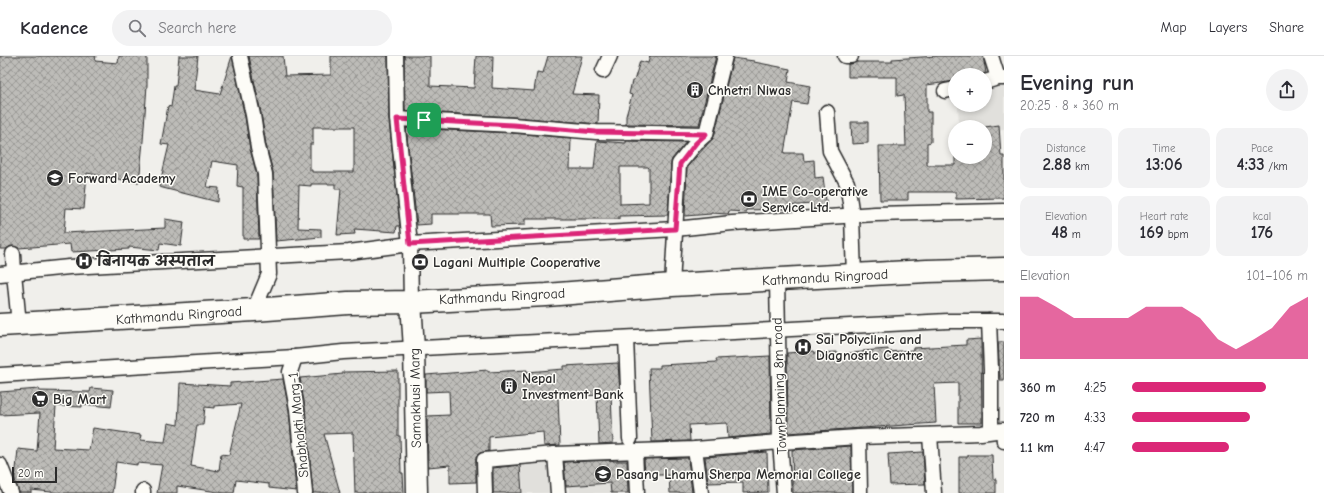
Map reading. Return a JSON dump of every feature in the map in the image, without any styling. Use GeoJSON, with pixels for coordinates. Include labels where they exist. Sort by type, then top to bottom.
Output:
{"type":"FeatureCollection","features":[{"type":"Feature","properties":{"kind":"highway","name":"Kathmandu Ringroad"},"geometry":{"type":"LineString","coordinates":[[10,325],[348,303],[411,302],[546,295],[672,285],[927,271],[1004,269]]}},
{"type":"Feature","properties":{"kind":"main road","name":"Samakhusi Marg"},"geometry":{"type":"LineString","coordinates":[[411,302],[414,349],[417,493]]}},
{"type":"Feature","properties":{"kind":"street"},"geometry":{"type":"LineString","coordinates":[[240,56],[253,115],[258,147],[265,174],[269,274],[254,310]]}},
{"type":"Feature","properties":{"kind":"street"},"geometry":{"type":"LineString","coordinates":[[396,56],[397,119],[410,244],[411,302]]}},
{"type":"Feature","properties":{"kind":"street"},"geometry":{"type":"LineString","coordinates":[[603,70],[610,56]]}},
{"type":"Feature","properties":{"kind":"street"},"geometry":{"type":"LineString","coordinates":[[672,285],[680,164],[696,143],[706,134],[725,56]]}},
{"type":"Feature","properties":{"kind":"street"},"geometry":{"type":"LineString","coordinates":[[845,56],[851,56]]}},
{"type":"Feature","properties":{"kind":"street"},"geometry":{"type":"LineString","coordinates":[[991,56],[996,79]]}},
{"type":"Feature","properties":{"kind":"street"},"geometry":{"type":"LineString","coordinates":[[826,112],[830,151],[847,183],[852,216],[854,276]]}},
{"type":"Feature","properties":{"kind":"street"},"geometry":{"type":"LineString","coordinates":[[397,119],[506,124],[596,132],[706,134]]}},
{"type":"Feature","properties":{"kind":"street"},"geometry":{"type":"LineString","coordinates":[[7,274],[69,267],[349,252],[410,244],[675,229],[732,223],[875,214],[1004,210]]}},
{"type":"Feature","properties":{"kind":"street"},"geometry":{"type":"LineString","coordinates":[[10,325],[7,274],[13,254]]}},
{"type":"Feature","properties":{"kind":"street","name":"TownPlanning 8m road"},"geometry":{"type":"LineString","coordinates":[[777,280],[780,442],[784,493]]}},
{"type":"Feature","properties":{"kind":"street"},"geometry":{"type":"LineString","coordinates":[[0,375],[294,357],[343,352],[778,329],[948,321],[1004,320]]}},
{"type":"Feature","properties":{"kind":"street"},"geometry":{"type":"LineString","coordinates":[[989,321],[991,431]]}},
{"type":"Feature","properties":{"kind":"street"},"geometry":{"type":"LineString","coordinates":[[626,338],[632,445],[638,493]]}},
{"type":"Feature","properties":{"kind":"street","name":"Shabhakti Marg-1"},"geometry":{"type":"LineString","coordinates":[[294,357],[290,372],[297,409],[305,493]]}},
{"type":"Feature","properties":{"kind":"street"},"geometry":{"type":"LineString","coordinates":[[485,493],[484,460],[632,445],[695,449],[859,437],[930,435],[1003,430],[1004,441]]}},
{"type":"Feature","properties":{"kind":"street"},"geometry":{"type":"LineString","coordinates":[[930,435],[934,493]]}},
{"type":"Feature","properties":{"kind":"street"},"geometry":{"type":"LineString","coordinates":[[859,437],[860,493]]}},
{"type":"Feature","properties":{"kind":"street"},"geometry":{"type":"LineString","coordinates":[[695,449],[701,493]]}},
{"type":"Feature","properties":{"kind":"street"},"geometry":{"type":"LineString","coordinates":[[555,454],[558,493]]}},
{"type":"Feature","properties":{"kind":"street"},"geometry":{"type":"LineString","coordinates":[[0,465],[10,493]]}},
{"type":"Feature","properties":{"kind":"shaded area"},"geometry":{"type":"Polygon","coordinates":[[[1004,83],[1004,129],[992,130],[992,120],[959,120],[958,112],[992,112],[992,86],[1004,83]]]}},
{"type":"Feature","properties":{"kind":"shaded area","name":"Pasang Lhamu Sherpa Memorial College"},"geometry":{"type":"Polygon","coordinates":[[[636,453],[638,493],[569,493],[567,455],[636,453]]]}},
{"type":"Feature","properties":{"kind":"shaded area"},"geometry":{"type":"Polygon","coordinates":[[[551,462],[552,493],[523,493],[521,463],[551,462]]]}},
{"type":"Feature","properties":{"kind":"building"},"geometry":{"type":"Polygon","coordinates":[[[0,56],[96,56],[95,61],[118,63],[119,56],[147,56],[147,85],[139,183],[87,173],[84,209],[66,208],[64,233],[165,228],[165,219],[184,222],[181,246],[160,243],[159,250],[129,247],[129,249],[71,252],[70,244],[19,248],[12,246],[6,249],[0,249],[0,56]]]}},
{"type":"Feature","properties":{"kind":"building"},"geometry":{"type":"Polygon","coordinates":[[[179,56],[198,56],[194,90],[220,94],[232,56],[250,149],[257,175],[259,239],[243,239],[243,187],[237,186],[238,165],[212,161],[207,187],[219,188],[218,202],[159,187],[169,145],[161,144],[168,106],[171,107],[174,86],[176,86],[179,56]]]}},
{"type":"Feature","properties":{"kind":"building"},"geometry":{"type":"Polygon","coordinates":[[[249,56],[283,56],[285,76],[331,75],[331,56],[388,56],[389,120],[400,226],[397,226],[396,232],[354,229],[355,234],[337,235],[341,189],[335,189],[335,184],[311,184],[311,186],[299,185],[298,228],[321,229],[321,237],[276,241],[273,172],[266,145],[249,56]],[[313,127],[313,144],[310,144],[310,170],[312,170],[312,172],[354,172],[354,127],[313,127]]]}},
{"type":"Feature","properties":{"kind":"building"},"geometry":{"type":"Polygon","coordinates":[[[404,56],[430,56],[430,86],[474,88],[476,56],[493,56],[492,88],[534,91],[537,72],[543,73],[548,56],[582,56],[572,94],[599,95],[598,124],[513,117],[405,111],[404,56]]]}},
{"type":"Feature","properties":{"kind":"building"},"geometry":{"type":"Polygon","coordinates":[[[650,56],[716,56],[699,125],[626,124],[626,116],[632,95],[629,94],[632,81],[634,81],[640,61],[648,63],[650,56]]]}},
{"type":"Feature","properties":{"kind":"building"},"geometry":{"type":"Polygon","coordinates":[[[937,56],[983,56],[985,68],[948,68],[948,82],[927,85],[927,112],[931,112],[931,142],[927,143],[927,165],[992,164],[992,126],[999,125],[1001,156],[1004,156],[1004,198],[956,199],[956,192],[908,192],[908,200],[880,200],[879,146],[906,146],[904,95],[897,96],[897,77],[848,77],[848,64],[857,62],[892,62],[892,59],[937,56]]]}},
{"type":"Feature","properties":{"kind":"building"},"geometry":{"type":"Polygon","coordinates":[[[733,58],[790,69],[788,82],[810,86],[807,104],[793,102],[784,153],[803,153],[804,161],[814,160],[815,178],[823,177],[827,208],[812,209],[812,204],[787,206],[787,209],[746,210],[746,212],[729,211],[728,214],[711,213],[685,216],[687,167],[714,137],[733,58]]]}},
{"type":"Feature","properties":{"kind":"building"},"geometry":{"type":"Polygon","coordinates":[[[851,122],[868,122],[868,143],[852,144],[851,122]]]}},
{"type":"Feature","properties":{"kind":"building"},"geometry":{"type":"Polygon","coordinates":[[[406,128],[512,133],[571,138],[570,169],[594,169],[597,141],[626,143],[626,141],[686,142],[672,159],[671,163],[668,215],[619,216],[619,219],[525,219],[525,225],[491,226],[490,214],[431,214],[431,224],[417,225],[406,128]],[[620,167],[620,204],[649,203],[648,167],[620,167]]]}},
{"type":"Feature","properties":{"kind":"building"},"geometry":{"type":"Polygon","coordinates":[[[981,339],[982,423],[958,423],[958,383],[934,384],[936,423],[788,433],[787,353],[813,351],[814,353],[837,352],[837,354],[888,349],[888,352],[913,350],[913,348],[966,345],[966,340],[981,339]]]}},
{"type":"Feature","properties":{"kind":"building"},"geometry":{"type":"Polygon","coordinates":[[[998,342],[1004,342],[1004,380],[1000,380],[998,342]]]}},
{"type":"Feature","properties":{"kind":"building"},"geometry":{"type":"Polygon","coordinates":[[[770,356],[771,434],[728,438],[727,423],[689,425],[690,441],[652,442],[649,368],[660,368],[660,365],[717,362],[716,359],[770,356]]]}},
{"type":"Feature","properties":{"kind":"building"},"geometry":{"type":"Polygon","coordinates":[[[618,363],[620,393],[611,394],[613,443],[599,444],[597,395],[558,398],[560,445],[544,446],[543,432],[489,437],[489,451],[480,453],[476,456],[476,482],[450,483],[450,465],[428,467],[427,416],[450,415],[449,391],[426,392],[426,375],[488,370],[488,372],[527,370],[527,372],[564,369],[564,366],[618,363]]]}},
{"type":"Feature","properties":{"kind":"building"},"geometry":{"type":"Polygon","coordinates":[[[398,371],[398,436],[400,436],[401,473],[403,473],[404,493],[355,493],[353,433],[324,434],[340,493],[313,493],[305,408],[300,378],[343,374],[343,372],[398,371]]]}},
{"type":"Feature","properties":{"kind":"building"},"geometry":{"type":"Polygon","coordinates":[[[283,379],[289,410],[296,491],[269,488],[269,484],[236,480],[234,493],[177,486],[177,493],[157,493],[162,465],[137,463],[137,465],[116,462],[112,493],[62,493],[31,490],[31,493],[19,493],[15,480],[18,449],[37,451],[40,413],[0,415],[0,392],[39,389],[40,391],[90,392],[91,388],[113,390],[111,407],[82,404],[82,407],[56,406],[53,448],[89,450],[93,428],[141,435],[140,440],[165,442],[168,423],[178,425],[180,383],[230,386],[230,383],[283,379]],[[241,404],[214,406],[214,408],[205,407],[203,425],[197,425],[191,466],[219,471],[221,454],[229,455],[241,404]]]}},
{"type":"Feature","properties":{"kind":"building"},"geometry":{"type":"Polygon","coordinates":[[[851,446],[852,493],[793,493],[792,450],[851,446]]]}},
{"type":"Feature","properties":{"kind":"building"},"geometry":{"type":"Polygon","coordinates":[[[767,452],[768,492],[743,493],[743,482],[708,483],[705,457],[767,452]]]}},
{"type":"Feature","properties":{"kind":"building"},"geometry":{"type":"Polygon","coordinates":[[[923,452],[925,484],[890,485],[888,454],[923,452]]]}},
{"type":"Feature","properties":{"kind":"building"},"geometry":{"type":"Polygon","coordinates":[[[968,455],[992,455],[993,479],[996,479],[996,493],[959,493],[959,457],[968,457],[968,455]]]}},
{"type":"Feature","properties":{"kind":"building"},"geometry":{"type":"Polygon","coordinates":[[[688,458],[692,493],[670,493],[669,475],[645,475],[644,459],[688,458]]]}},
{"type":"Feature","properties":{"kind":"building"},"geometry":{"type":"Polygon","coordinates":[[[613,460],[627,461],[628,493],[611,493],[610,483],[566,486],[564,462],[613,460]]]}},
{"type":"Feature","properties":{"kind":"building"},"geometry":{"type":"Polygon","coordinates":[[[520,465],[522,493],[493,493],[493,468],[520,465]]]}},
{"type":"Feature","properties":{"kind":"place","name":"Chhetri Niwas"},"geometry":{"type":"Point","coordinates":[695,90]}},
{"type":"Feature","properties":{"kind":"place","name":"Forward Academy"},"geometry":{"type":"Point","coordinates":[55,178]}},
{"type":"Feature","properties":{"kind":"place","name":"IME Co-operative Service Ltd."},"geometry":{"type":"Point","coordinates":[749,199]}},
{"type":"Feature","properties":{"kind":"place","name":"बिनायक अस्पताल"},"geometry":{"type":"Point","coordinates":[84,261]}},
{"type":"Feature","properties":{"kind":"place","name":"Lagani Multiple Cooperative"},"geometry":{"type":"Point","coordinates":[420,262]}},
{"type":"Feature","properties":{"kind":"place","name":"Sai Polyclinic and Diagnostic Centre"},"geometry":{"type":"Point","coordinates":[803,347]}},
{"type":"Feature","properties":{"kind":"place","name":"Nepal Investment Bank"},"geometry":{"type":"Point","coordinates":[509,386]}},
{"type":"Feature","properties":{"kind":"place","name":"Big Mart"},"geometry":{"type":"Point","coordinates":[40,399]}},
{"type":"Feature","properties":{"kind":"place","name":"Pasang Lhamu Sherpa Memorial College"},"geometry":{"type":"Point","coordinates":[603,474]}},
{"type":"Feature","properties":{"kind":"route"},"geometry":{"type":"LineString","coordinates":[[397,119],[424,120],[513,125],[596,132],[706,134],[696,143],[680,164],[675,229],[410,244],[397,119]]}}]}
